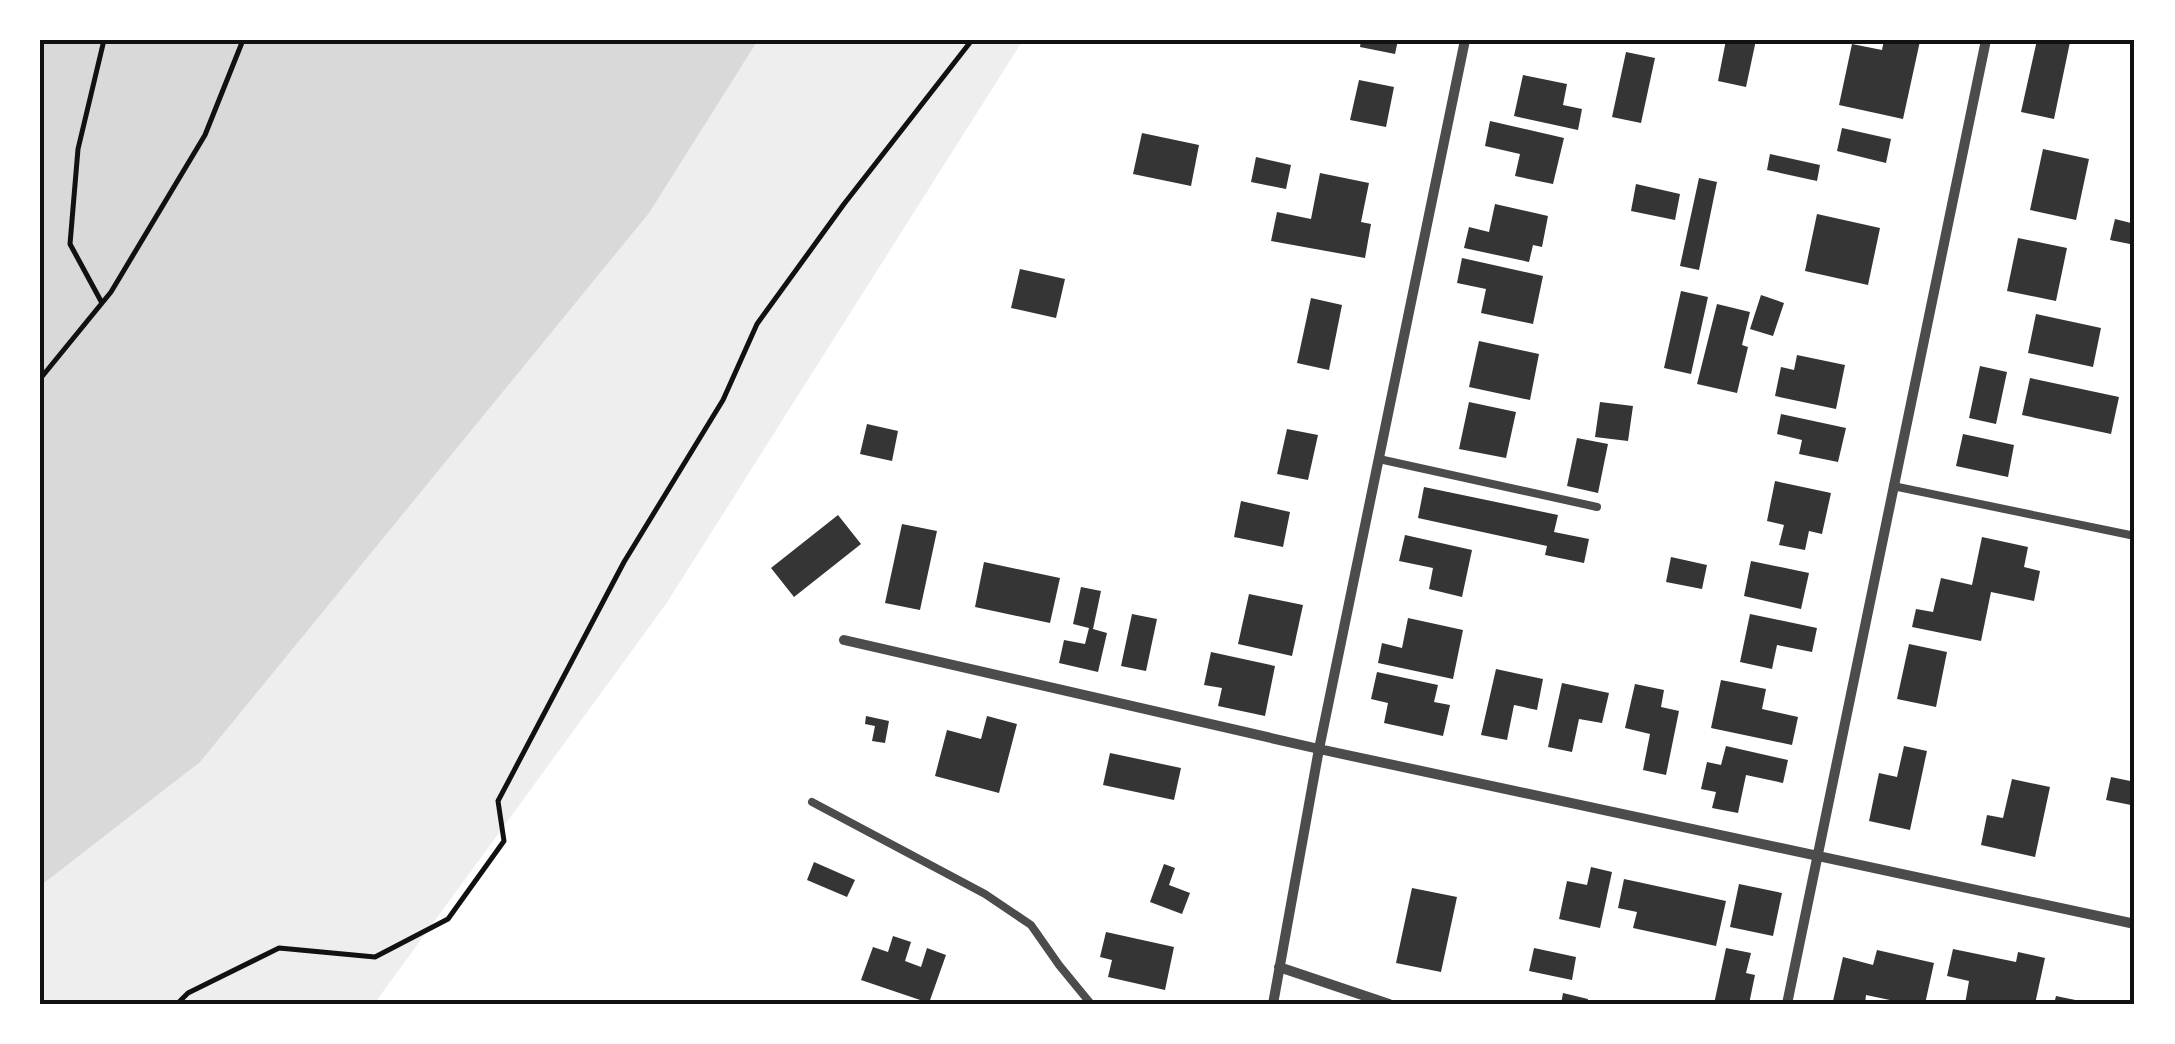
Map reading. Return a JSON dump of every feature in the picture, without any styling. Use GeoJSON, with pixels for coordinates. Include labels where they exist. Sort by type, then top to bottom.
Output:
{"type":"FeatureCollection","features":[{"type":"Feature","properties":{"kind":"street"},"geometry":{"type":"LineString","coordinates":[[1273,1004],[1319,749],[1465,40]]}},
{"type":"Feature","properties":{"kind":"street"},"geometry":{"type":"LineString","coordinates":[[1787,1004],[1986,40]]}},
{"type":"Feature","properties":{"kind":"street"},"geometry":{"type":"LineString","coordinates":[[844,640],[1319,749],[2135,924]]}},
{"type":"Feature","properties":{"kind":"street"},"geometry":{"type":"LineString","coordinates":[[1279,967],[1390,1004]]}},
{"type":"Feature","properties":{"kind":"lane"},"geometry":{"type":"LineString","coordinates":[[1379,459],[1597,507]]}},
{"type":"Feature","properties":{"kind":"lane"},"geometry":{"type":"LineString","coordinates":[[1893,486],[2135,536]]}},
{"type":"Feature","properties":{"kind":"lane"},"geometry":{"type":"LineString","coordinates":[[812,802],[985,894],[1031,926],[1091,1004]]}},
{"type":"Feature","properties":{"kind":"path"},"geometry":{"type":"LineString","coordinates":[[102,303],[70,244],[78,150],[104,40]]}},
{"type":"Feature","properties":{"kind":"path"},"geometry":{"type":"LineString","coordinates":[[40,379],[111,292],[204,135],[243,40]]}},
{"type":"Feature","properties":{"kind":"path"},"geometry":{"type":"LineString","coordinates":[[177,1004],[188,993],[279,948],[375,957],[448,919],[504,841],[498,802],[624,562],[723,400],[757,324],[844,204],[972,40]]}},
{"type":"Feature","properties":{"kind":"shaded area"},"geometry":{"type":"Polygon","coordinates":[[[40,40],[1023,40],[666,604],[374,1004],[40,1004],[40,40]]]}},
{"type":"Feature","properties":{"kind":"shaded area"},"geometry":{"type":"Polygon","coordinates":[[[40,40],[758,40],[649,213],[200,762],[40,886],[40,40]]]}},
{"type":"Feature","properties":{"kind":"building"},"geometry":{"type":"Polygon","coordinates":[[[1361,40],[1398,40],[1395,54],[1360,47],[1361,40]]]}},
{"type":"Feature","properties":{"kind":"building"},"geometry":{"type":"Polygon","coordinates":[[[1726,40],[1756,40],[1746,87],[1718,81],[1726,40]]]}},
{"type":"Feature","properties":{"kind":"building"},"geometry":{"type":"Polygon","coordinates":[[[1884,40],[1920,41],[1903,119],[1839,105],[1852,44],[1882,50],[1884,40]]]}},
{"type":"Feature","properties":{"kind":"building"},"geometry":{"type":"Polygon","coordinates":[[[2037,40],[2070,42],[2054,119],[2021,112],[2037,40]]]}},
{"type":"Feature","properties":{"kind":"building"},"geometry":{"type":"Polygon","coordinates":[[[1626,52],[1655,58],[1641,123],[1612,117],[1626,52]]]}},
{"type":"Feature","properties":{"kind":"building"},"geometry":{"type":"Polygon","coordinates":[[[1523,75],[1567,84],[1563,105],[1582,109],[1578,130],[1514,116],[1523,75]]]}},
{"type":"Feature","properties":{"kind":"building"},"geometry":{"type":"Polygon","coordinates":[[[1359,80],[1394,87],[1386,127],[1350,120],[1359,80]]]}},
{"type":"Feature","properties":{"kind":"building"},"geometry":{"type":"Polygon","coordinates":[[[1490,121],[1564,138],[1553,184],[1515,176],[1520,154],[1485,146],[1490,121]]]}},
{"type":"Feature","properties":{"kind":"building"},"geometry":{"type":"Polygon","coordinates":[[[1842,128],[1891,139],[1886,163],[1837,151],[1842,128]]]}},
{"type":"Feature","properties":{"kind":"building"},"geometry":{"type":"Polygon","coordinates":[[[1142,133],[1199,145],[1191,186],[1133,174],[1142,133]]]}},
{"type":"Feature","properties":{"kind":"building"},"geometry":{"type":"Polygon","coordinates":[[[2043,149],[2089,159],[2076,220],[2030,210],[2043,149]]]}},
{"type":"Feature","properties":{"kind":"building"},"geometry":{"type":"Polygon","coordinates":[[[1770,154],[1820,165],[1817,181],[1767,170],[1770,154]]]}},
{"type":"Feature","properties":{"kind":"building"},"geometry":{"type":"Polygon","coordinates":[[[1256,157],[1291,165],[1286,189],[1251,182],[1256,157]]]}},
{"type":"Feature","properties":{"kind":"building"},"geometry":{"type":"Polygon","coordinates":[[[1320,173],[1369,183],[1361,222],[1371,224],[1365,258],[1271,241],[1277,212],[1311,219],[1320,173]]]}},
{"type":"Feature","properties":{"kind":"building"},"geometry":{"type":"Polygon","coordinates":[[[1699,178],[1717,182],[1699,270],[1680,266],[1699,178]]]}},
{"type":"Feature","properties":{"kind":"building"},"geometry":{"type":"Polygon","coordinates":[[[1636,184],[1680,194],[1675,220],[1631,211],[1636,184]]]}},
{"type":"Feature","properties":{"kind":"building"},"geometry":{"type":"Polygon","coordinates":[[[1495,204],[1548,216],[1542,247],[1533,245],[1529,262],[1464,248],[1469,227],[1489,232],[1495,204]]]}},
{"type":"Feature","properties":{"kind":"building"},"geometry":{"type":"Polygon","coordinates":[[[1817,214],[1880,228],[1868,285],[1805,271],[1817,214]]]}},
{"type":"Feature","properties":{"kind":"building"},"geometry":{"type":"Polygon","coordinates":[[[2115,219],[2135,224],[2135,245],[2110,240],[2115,219]]]}},
{"type":"Feature","properties":{"kind":"building"},"geometry":{"type":"Polygon","coordinates":[[[2018,238],[2067,248],[2056,301],[2007,291],[2018,238]]]}},
{"type":"Feature","properties":{"kind":"building"},"geometry":{"type":"Polygon","coordinates":[[[1462,258],[1543,276],[1533,324],[1481,313],[1486,289],[1457,283],[1462,258]]]}},
{"type":"Feature","properties":{"kind":"building"},"geometry":{"type":"Polygon","coordinates":[[[1020,269],[1065,279],[1056,318],[1011,308],[1020,269]]]}},
{"type":"Feature","properties":{"kind":"building"},"geometry":{"type":"Polygon","coordinates":[[[1681,291],[1708,297],[1691,374],[1664,368],[1681,291]]]}},
{"type":"Feature","properties":{"kind":"building"},"geometry":{"type":"Polygon","coordinates":[[[1761,295],[1784,303],[1773,336],[1750,329],[1761,295]]]}},
{"type":"Feature","properties":{"kind":"building"},"geometry":{"type":"Polygon","coordinates":[[[1311,298],[1342,305],[1329,370],[1297,363],[1311,298]]]}},
{"type":"Feature","properties":{"kind":"building"},"geometry":{"type":"Polygon","coordinates":[[[1717,304],[1750,312],[1742,345],[1748,347],[1737,393],[1697,384],[1717,304]]]}},
{"type":"Feature","properties":{"kind":"building"},"geometry":{"type":"Polygon","coordinates":[[[2036,314],[2101,328],[2093,367],[2028,353],[2036,314]]]}},
{"type":"Feature","properties":{"kind":"building"},"geometry":{"type":"Polygon","coordinates":[[[1479,341],[1539,354],[1530,400],[1469,387],[1479,341]]]}},
{"type":"Feature","properties":{"kind":"building"},"geometry":{"type":"Polygon","coordinates":[[[1797,355],[1845,365],[1836,409],[1775,396],[1781,367],[1794,370],[1797,355]]]}},
{"type":"Feature","properties":{"kind":"building"},"geometry":{"type":"Polygon","coordinates":[[[1980,366],[2007,372],[1996,424],[1969,418],[1980,366]]]}},
{"type":"Feature","properties":{"kind":"building"},"geometry":{"type":"Polygon","coordinates":[[[2030,378],[2119,397],[2111,434],[2022,415],[2030,378]]]}},
{"type":"Feature","properties":{"kind":"building"},"geometry":{"type":"Polygon","coordinates":[[[1469,402],[1516,412],[1506,458],[1459,449],[1469,402]]]}},
{"type":"Feature","properties":{"kind":"building"},"geometry":{"type":"Polygon","coordinates":[[[1600,402],[1633,406],[1628,441],[1595,437],[1600,402]]]}},
{"type":"Feature","properties":{"kind":"building"},"geometry":{"type":"Polygon","coordinates":[[[1781,414],[1846,428],[1838,462],[1799,454],[1802,440],[1777,434],[1781,414]]]}},
{"type":"Feature","properties":{"kind":"building"},"geometry":{"type":"Polygon","coordinates":[[[867,424],[898,431],[892,461],[860,454],[867,424]]]}},
{"type":"Feature","properties":{"kind":"building"},"geometry":{"type":"Polygon","coordinates":[[[1287,429],[1318,435],[1308,480],[1277,474],[1287,429]]]}},
{"type":"Feature","properties":{"kind":"building"},"geometry":{"type":"Polygon","coordinates":[[[1963,434],[2014,445],[2008,477],[1956,466],[1963,434]]]}},
{"type":"Feature","properties":{"kind":"building"},"geometry":{"type":"Polygon","coordinates":[[[1577,438],[1608,444],[1598,493],[1567,486],[1577,438]]]}},
{"type":"Feature","properties":{"kind":"building"},"geometry":{"type":"Polygon","coordinates":[[[1775,481],[1831,493],[1822,534],[1809,531],[1805,550],[1779,545],[1784,525],[1767,521],[1775,481]]]}},
{"type":"Feature","properties":{"kind":"building"},"geometry":{"type":"Polygon","coordinates":[[[1424,487],[1558,515],[1554,532],[1589,539],[1584,563],[1545,555],[1547,546],[1418,518],[1424,487]]]}},
{"type":"Feature","properties":{"kind":"building"},"geometry":{"type":"Polygon","coordinates":[[[1241,501],[1290,512],[1283,547],[1234,537],[1241,501]]]}},
{"type":"Feature","properties":{"kind":"building"},"geometry":{"type":"Polygon","coordinates":[[[838,515],[861,544],[794,597],[771,568],[838,515]]]}},
{"type":"Feature","properties":{"kind":"building"},"geometry":{"type":"Polygon","coordinates":[[[902,524],[937,531],[920,610],[885,603],[902,524]]]}},
{"type":"Feature","properties":{"kind":"building"},"geometry":{"type":"Polygon","coordinates":[[[1405,535],[1472,550],[1462,597],[1429,589],[1433,568],[1399,561],[1405,535]]]}},
{"type":"Feature","properties":{"kind":"building"},"geometry":{"type":"Polygon","coordinates":[[[1982,537],[2028,547],[2024,567],[2040,571],[2034,601],[1991,592],[1981,641],[1912,627],[1916,609],[1933,612],[1941,578],[1972,585],[1982,537]]]}},
{"type":"Feature","properties":{"kind":"building"},"geometry":{"type":"Polygon","coordinates":[[[1671,557],[1707,565],[1702,589],[1666,582],[1671,557]]]}},
{"type":"Feature","properties":{"kind":"building"},"geometry":{"type":"Polygon","coordinates":[[[1751,561],[1809,573],[1801,609],[1744,596],[1751,561]]]}},
{"type":"Feature","properties":{"kind":"building"},"geometry":{"type":"Polygon","coordinates":[[[984,562],[1060,578],[1050,623],[975,607],[984,562]]]}},
{"type":"Feature","properties":{"kind":"building"},"geometry":{"type":"Polygon","coordinates":[[[1081,587],[1101,591],[1093,629],[1107,633],[1098,672],[1059,663],[1064,640],[1085,644],[1089,628],[1073,624],[1081,587]]]}},
{"type":"Feature","properties":{"kind":"building"},"geometry":{"type":"Polygon","coordinates":[[[1249,594],[1303,605],[1292,656],[1238,644],[1249,594]]]}},
{"type":"Feature","properties":{"kind":"building"},"geometry":{"type":"Polygon","coordinates":[[[1132,614],[1157,619],[1146,671],[1121,666],[1132,614]]]}},
{"type":"Feature","properties":{"kind":"building"},"geometry":{"type":"Polygon","coordinates":[[[1750,614],[1817,628],[1812,652],[1777,645],[1772,669],[1740,662],[1750,614]]]}},
{"type":"Feature","properties":{"kind":"building"},"geometry":{"type":"Polygon","coordinates":[[[1408,618],[1463,630],[1453,679],[1378,663],[1382,643],[1402,648],[1408,618]]]}},
{"type":"Feature","properties":{"kind":"building"},"geometry":{"type":"Polygon","coordinates":[[[1909,644],[1947,652],[1936,707],[1897,699],[1909,644]]]}},
{"type":"Feature","properties":{"kind":"building"},"geometry":{"type":"Polygon","coordinates":[[[1211,652],[1275,666],[1265,716],[1218,706],[1222,688],[1204,685],[1211,652]]]}},
{"type":"Feature","properties":{"kind":"building"},"geometry":{"type":"Polygon","coordinates":[[[1496,669],[1543,679],[1537,710],[1514,705],[1507,740],[1481,735],[1496,669]]]}},
{"type":"Feature","properties":{"kind":"building"},"geometry":{"type":"Polygon","coordinates":[[[1377,672],[1438,685],[1434,702],[1450,705],[1443,736],[1384,723],[1388,703],[1371,699],[1377,672]]]}},
{"type":"Feature","properties":{"kind":"building"},"geometry":{"type":"Polygon","coordinates":[[[1721,680],[1766,689],[1762,709],[1798,717],[1792,745],[1711,728],[1721,680]]]}},
{"type":"Feature","properties":{"kind":"building"},"geometry":{"type":"Polygon","coordinates":[[[1562,683],[1609,693],[1602,723],[1579,719],[1572,752],[1548,747],[1562,683]]]}},
{"type":"Feature","properties":{"kind":"building"},"geometry":{"type":"Polygon","coordinates":[[[1635,684],[1664,690],[1661,707],[1679,711],[1666,775],[1643,770],[1650,734],[1625,728],[1635,684]]]}},
{"type":"Feature","properties":{"kind":"building"},"geometry":{"type":"Polygon","coordinates":[[[866,716],[889,721],[885,743],[872,741],[875,726],[865,724],[866,716]]]}},
{"type":"Feature","properties":{"kind":"building"},"geometry":{"type":"Polygon","coordinates":[[[987,716],[1017,724],[999,793],[935,776],[947,730],[981,739],[987,716]]]}},
{"type":"Feature","properties":{"kind":"building"},"geometry":{"type":"Polygon","coordinates":[[[1726,746],[1788,760],[1783,783],[1746,775],[1738,813],[1712,808],[1716,792],[1701,789],[1707,762],[1721,765],[1726,746]]]}},
{"type":"Feature","properties":{"kind":"building"},"geometry":{"type":"Polygon","coordinates":[[[1904,746],[1927,751],[1910,830],[1869,821],[1879,773],[1897,777],[1904,746]]]}},
{"type":"Feature","properties":{"kind":"building"},"geometry":{"type":"Polygon","coordinates":[[[1110,753],[1181,768],[1174,800],[1103,785],[1110,753]]]}},
{"type":"Feature","properties":{"kind":"building"},"geometry":{"type":"Polygon","coordinates":[[[2111,777],[2135,782],[2131,805],[2106,800],[2111,777]]]}},
{"type":"Feature","properties":{"kind":"building"},"geometry":{"type":"Polygon","coordinates":[[[2012,779],[2050,787],[2035,857],[1981,845],[1987,815],[2003,818],[2012,779]]]}},
{"type":"Feature","properties":{"kind":"building"},"geometry":{"type":"Polygon","coordinates":[[[814,862],[855,880],[847,897],[807,880],[814,862]]]}},
{"type":"Feature","properties":{"kind":"building"},"geometry":{"type":"Polygon","coordinates":[[[1164,864],[1175,868],[1169,885],[1190,893],[1182,914],[1150,902],[1164,864]]]}},
{"type":"Feature","properties":{"kind":"building"},"geometry":{"type":"Polygon","coordinates":[[[1591,867],[1612,872],[1600,928],[1559,919],[1567,881],[1587,885],[1591,867]]]}},
{"type":"Feature","properties":{"kind":"building"},"geometry":{"type":"Polygon","coordinates":[[[1624,879],[1726,901],[1716,946],[1633,928],[1637,912],[1618,908],[1624,879]]]}},
{"type":"Feature","properties":{"kind":"building"},"geometry":{"type":"Polygon","coordinates":[[[1739,884],[1782,893],[1773,936],[1730,927],[1739,884]]]}},
{"type":"Feature","properties":{"kind":"building"},"geometry":{"type":"Polygon","coordinates":[[[1412,888],[1457,897],[1441,972],[1396,963],[1412,888]]]}},
{"type":"Feature","properties":{"kind":"building"},"geometry":{"type":"Polygon","coordinates":[[[1106,932],[1174,947],[1165,990],[1108,977],[1112,960],[1100,957],[1106,932]]]}},
{"type":"Feature","properties":{"kind":"building"},"geometry":{"type":"Polygon","coordinates":[[[893,936],[911,942],[905,961],[921,967],[927,948],[946,955],[929,1003],[861,980],[873,947],[888,952],[893,936]]]}},
{"type":"Feature","properties":{"kind":"building"},"geometry":{"type":"Polygon","coordinates":[[[1534,948],[1576,957],[1572,980],[1529,971],[1534,948]]]}},
{"type":"Feature","properties":{"kind":"building"},"geometry":{"type":"Polygon","coordinates":[[[1726,948],[1751,953],[1746,973],[1755,975],[1749,1004],[1714,1004],[1726,948]]]}},
{"type":"Feature","properties":{"kind":"building"},"geometry":{"type":"Polygon","coordinates":[[[1953,949],[2016,962],[2018,952],[2045,958],[2035,1004],[1965,1004],[1969,981],[1947,976],[1953,949]]]}},
{"type":"Feature","properties":{"kind":"building"},"geometry":{"type":"Polygon","coordinates":[[[1877,950],[1934,963],[1925,1004],[1866,995],[1865,1004],[1833,1001],[1843,957],[1873,965],[1877,950]]]}},
{"type":"Feature","properties":{"kind":"building"},"geometry":{"type":"Polygon","coordinates":[[[1563,993],[1588,999],[1587,1004],[1561,1004],[1563,993]]]}},
{"type":"Feature","properties":{"kind":"building"},"geometry":{"type":"Polygon","coordinates":[[[2056,996],[2085,1002],[2085,1004],[2054,1004],[2056,996]]]}}]}
